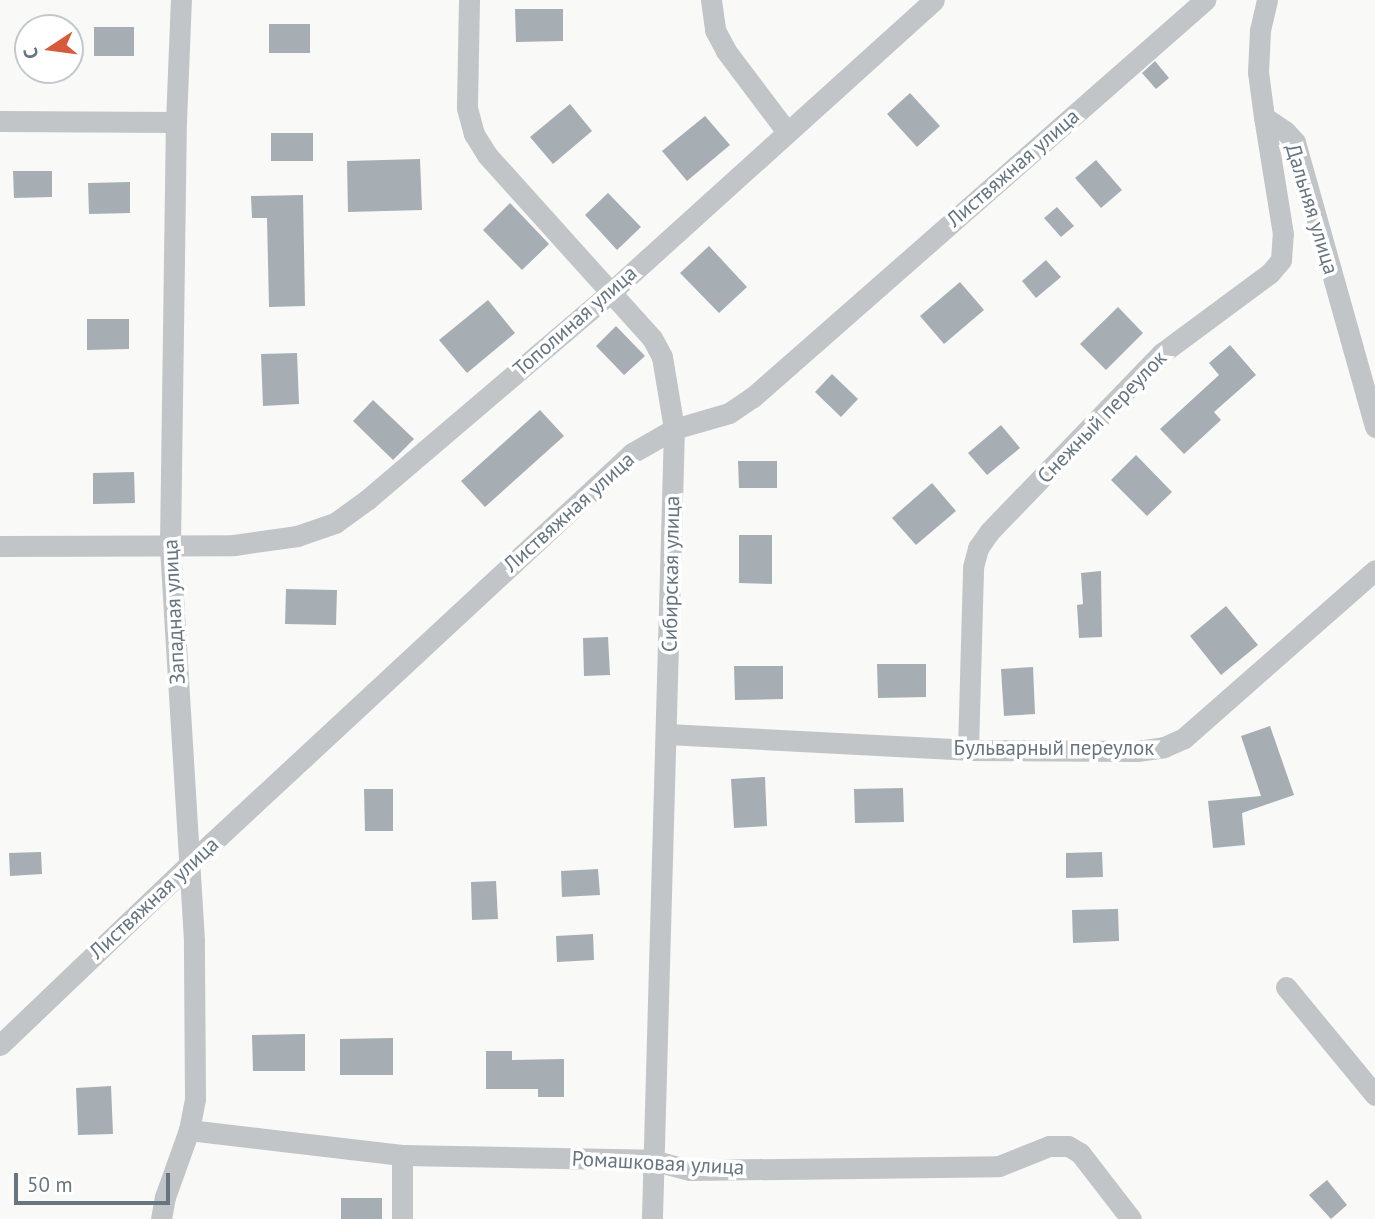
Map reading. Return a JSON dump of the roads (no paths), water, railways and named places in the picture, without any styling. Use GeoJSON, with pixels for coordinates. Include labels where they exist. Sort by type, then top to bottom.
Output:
{"type":"FeatureCollection","features":[{"type":"Feature","properties":{"kind":"street","name":"Западная улица"},"geometry":{"type":"LineString","coordinates":[[161,1219],[165,1197],[189,1130],[195,1099],[194,954],[170,545],[176,122],[181,0]]}},
{"type":"Feature","properties":{"kind":"street","name":"Сибирская улица"},"geometry":{"type":"LineString","coordinates":[[469,0],[467,108],[474,134],[486,155],[652,338],[662,357],[674,429],[652,1219]]}},
{"type":"Feature","properties":{"kind":"street"},"geometry":{"type":"LineString","coordinates":[[711,0],[715,30],[726,51],[787,132]]}},
{"type":"Feature","properties":{"kind":"street","name":"Тополиная улица"},"geometry":{"type":"LineString","coordinates":[[0,546],[234,545],[297,536],[335,523],[378,490],[611,292],[933,0]]}},
{"type":"Feature","properties":{"kind":"street","name":"Листвяжная улица"},"geometry":{"type":"LineString","coordinates":[[0,1045],[187,866],[632,453],[674,429],[729,413],[753,397],[1205,0]]}},
{"type":"Feature","properties":{"kind":"street"},"geometry":{"type":"LineString","coordinates":[[1264,117],[1258,72],[1260,31],[1267,0]]}},
{"type":"Feature","properties":{"kind":"street","name":"Дальняя улица"},"geometry":{"type":"LineString","coordinates":[[1264,117],[1285,131],[1295,142],[1375,426]]}},
{"type":"Feature","properties":{"kind":"street","name":"Снежный переулок"},"geometry":{"type":"LineString","coordinates":[[968,750],[974,567],[978,548],[989,532],[1163,353],[1270,274],[1281,260],[1283,234],[1264,117]]}},
{"type":"Feature","properties":{"kind":"street"},"geometry":{"type":"LineString","coordinates":[[0,121],[176,122]]}},
{"type":"Feature","properties":{"kind":"street","name":"Бульварный переулок"},"geometry":{"type":"LineString","coordinates":[[667,734],[968,750],[1137,751],[1164,747],[1184,738],[1375,570]]}},
{"type":"Feature","properties":{"kind":"street"},"geometry":{"type":"LineString","coordinates":[[1286,987],[1375,1095]]}},
{"type":"Feature","properties":{"kind":"street","name":"Ромашковая улица"},"geometry":{"type":"LineString","coordinates":[[189,1130],[402,1155],[652,1160],[690,1170],[999,1166],[1049,1146],[1068,1146],[1080,1153],[1131,1219]]}},
{"type":"Feature","properties":{"kind":"street"},"geometry":{"type":"LineString","coordinates":[[402,1155],[402,1219]]}}]}
